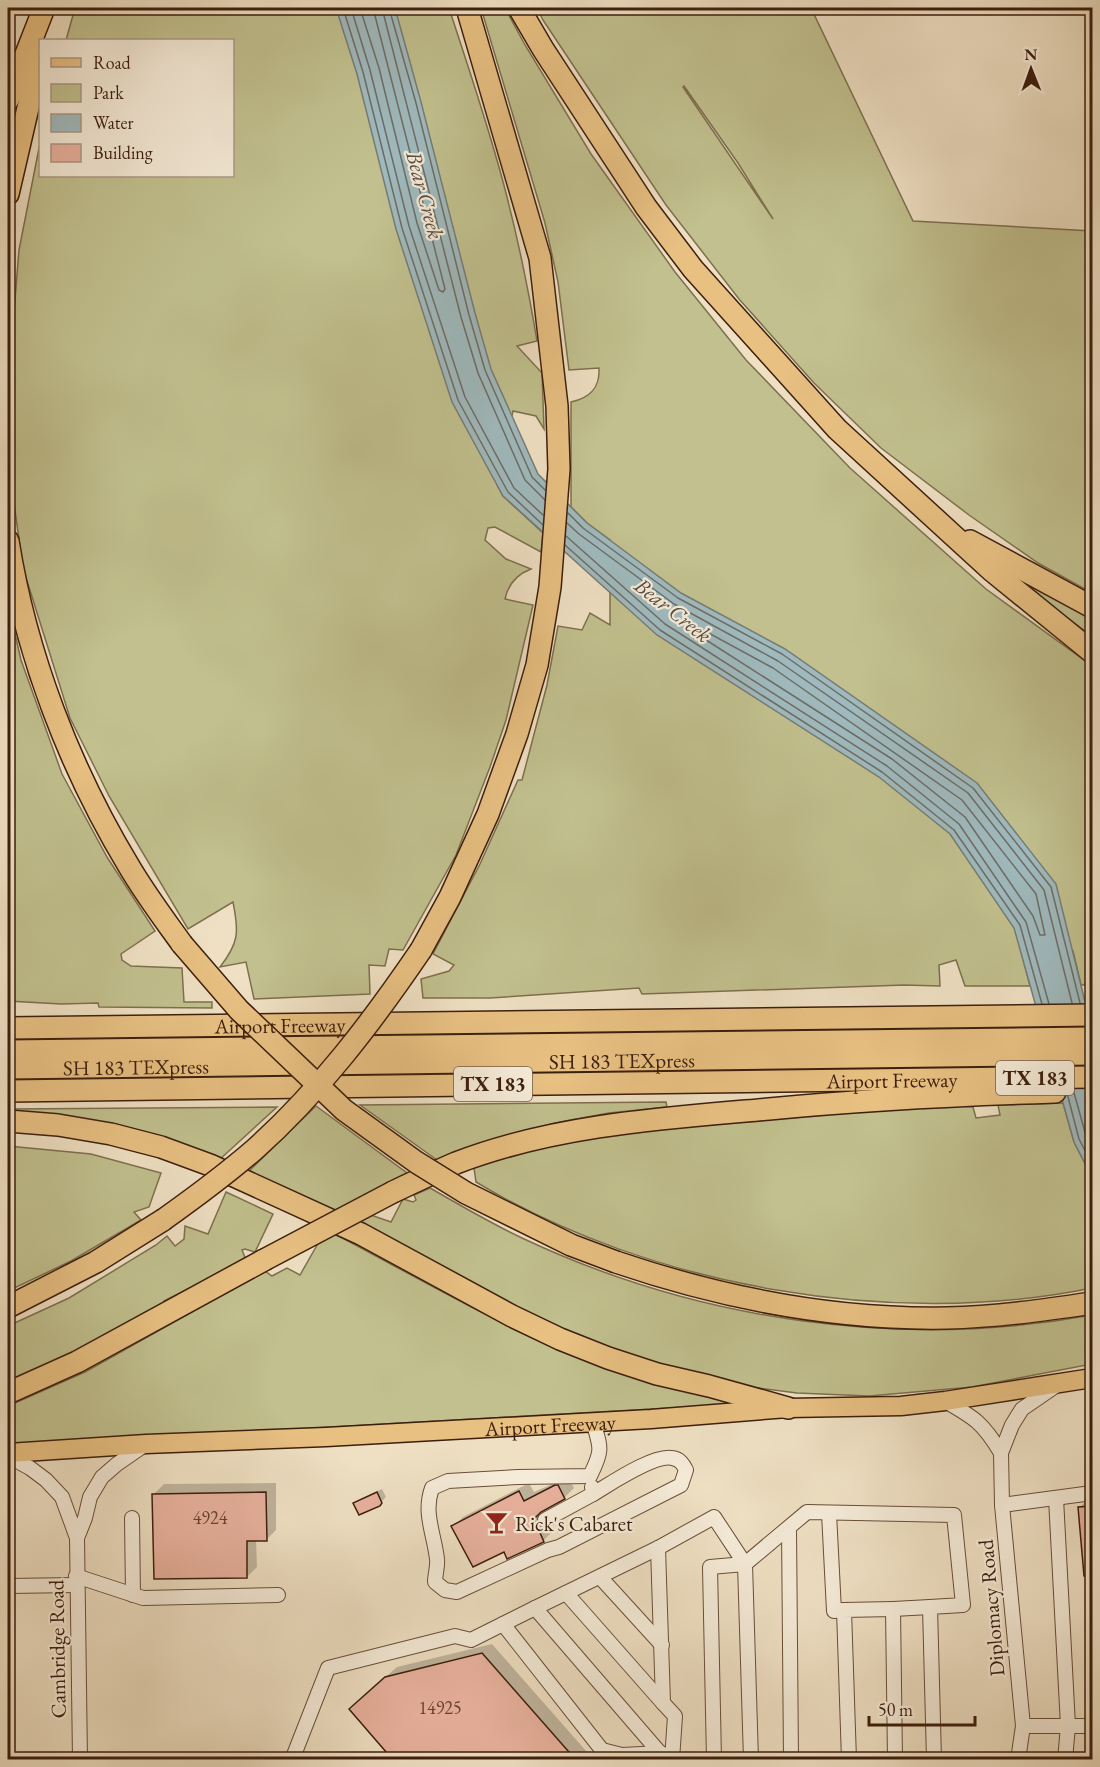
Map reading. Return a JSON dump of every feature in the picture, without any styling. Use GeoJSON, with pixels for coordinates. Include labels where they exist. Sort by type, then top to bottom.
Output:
{"type":"FeatureCollection","features":[{"type":"Feature","properties":{"kind":"highway"},"geometry":{"type":"LineString","coordinates":[[8,100],[45,8]]}},
{"type":"Feature","properties":{"kind":"highway"},"geometry":{"type":"LineString","coordinates":[[44,39],[53,8]]}},
{"type":"Feature","properties":{"kind":"highway"},"geometry":{"type":"LineString","coordinates":[[8,1307],[96,1262],[163,1220],[255,1150],[300,1105],[376,1015],[421,950],[470,856],[506,768],[537,665],[544,625],[559,469],[557,406],[540,258],[467,8]]}},
{"type":"Feature","properties":{"kind":"highway"},"geometry":{"type":"LineString","coordinates":[[519,8],[543,50],[646,207],[693,268],[837,429],[991,570],[1092,652]]}},
{"type":"Feature","properties":{"kind":"highway"},"geometry":{"type":"LineString","coordinates":[[8,194],[12,167],[39,60]]}},
{"type":"Feature","properties":{"kind":"highway"},"geometry":{"type":"LineString","coordinates":[[948,530],[1092,607]]}},
{"type":"Feature","properties":{"kind":"highway"},"geometry":{"type":"LineString","coordinates":[[8,541],[23,616],[63,735],[130,869],[182,944],[239,1010],[344,1110],[416,1162],[466,1193],[571,1245],[663,1278],[758,1300],[807,1309],[901,1317],[949,1318],[1049,1310],[1092,1303]]}},
{"type":"Feature","properties":{"kind":"highway"},"geometry":{"type":"LineString","coordinates":[[1064,1015],[1092,1008]]}},
{"type":"Feature","properties":{"kind":"highway","name":"Airport Freeway"},"geometry":{"type":"LineString","coordinates":[[8,1028],[1092,1015]]}},
{"type":"Feature","properties":{"kind":"highway"},"geometry":{"type":"LineString","coordinates":[[8,1020],[42,1027]]}},
{"type":"Feature","properties":{"kind":"highway","name":"SH 183 TEXpress"},"geometry":{"type":"LineString","coordinates":[[8,1068],[970,1048],[1092,1038]]}},
{"type":"Feature","properties":{"kind":"highway","name":"SH 183 TEXpress"},"geometry":{"type":"LineString","coordinates":[[8,1051],[970,1048],[1092,1054]]}},
{"type":"Feature","properties":{"kind":"highway","name":"Airport Freeway"},"geometry":{"type":"LineString","coordinates":[[8,1091],[980,1086],[1092,1077]]}},
{"type":"Feature","properties":{"kind":"highway"},"geometry":{"type":"LineString","coordinates":[[8,1394],[76,1362],[393,1192],[456,1163],[530,1141],[587,1130],[716,1113],[885,1099],[980,1086],[1092,1091]]}},
{"type":"Feature","properties":{"kind":"highway"},"geometry":{"type":"LineString","coordinates":[[8,1121],[57,1125],[111,1134],[161,1147],[200,1161],[361,1234],[512,1316],[560,1339],[657,1374],[788,1408]]}},
{"type":"Feature","properties":{"kind":"main road","name":"Airport Freeway"},"geometry":{"type":"LineString","coordinates":[[8,1455],[146,1444],[326,1437],[594,1422],[788,1408],[901,1406],[1057,1385],[1092,1378]]}},
{"type":"Feature","properties":{"kind":"street","name":"Diplomacy Road"},"geometry":{"type":"LineString","coordinates":[[1018,1760],[1023,1726],[1002,1505],[1001,1453],[1012,1425],[1022,1409],[1057,1385]]}},
{"type":"Feature","properties":{"kind":"street"},"geometry":{"type":"LineString","coordinates":[[945,1401],[972,1417],[986,1430],[1001,1453]]}},
{"type":"Feature","properties":{"kind":"street"},"geometry":{"type":"LineString","coordinates":[[593,1494],[590,1476],[601,1448],[594,1422]]}},
{"type":"Feature","properties":{"kind":"street","name":"Cambridge Road"},"geometry":{"type":"LineString","coordinates":[[77,1538],[86,1518],[90,1497],[102,1477],[146,1444]]}},
{"type":"Feature","properties":{"kind":"street","name":"Cambridge Road"},"geometry":{"type":"LineString","coordinates":[[8,1455],[38,1474],[62,1497],[77,1538],[80,1760]]}},
{"type":"Feature","properties":{"kind":"street"},"geometry":{"type":"LineString","coordinates":[[545,1520],[657,1459],[672,1458],[682,1463],[686,1470],[681,1485],[559,1547],[548,1550],[474,1586],[457,1592],[445,1590],[435,1582],[437,1561],[427,1518],[428,1499],[432,1488],[448,1481],[590,1476]]}},
{"type":"Feature","properties":{"kind":"street"},"geometry":{"type":"LineString","coordinates":[[1002,1505],[1092,1493]]}},
{"type":"Feature","properties":{"kind":"street"},"geometry":{"type":"LineString","coordinates":[[1056,1498],[1068,1726],[1065,1760]]}},
{"type":"Feature","properties":{"kind":"street"},"geometry":{"type":"LineString","coordinates":[[714,1760],[710,1567],[745,1564],[807,1512],[954,1515],[963,1605],[834,1611],[829,1513]]}},
{"type":"Feature","properties":{"kind":"street"},"geometry":{"type":"LineString","coordinates":[[292,1760],[328,1668],[455,1636],[471,1640],[658,1548],[714,1517],[745,1564],[751,1760]]}},
{"type":"Feature","properties":{"kind":"street"},"geometry":{"type":"LineString","coordinates":[[132,1518],[133,1595]]}},
{"type":"Feature","properties":{"kind":"street"},"geometry":{"type":"LineString","coordinates":[[789,1528],[791,1760]]}},
{"type":"Feature","properties":{"kind":"street"},"geometry":{"type":"LineString","coordinates":[[658,1548],[663,1703]]}},
{"type":"Feature","properties":{"kind":"street"},"geometry":{"type":"LineString","coordinates":[[600,1577],[662,1645]]}},
{"type":"Feature","properties":{"kind":"street"},"geometry":{"type":"LineString","coordinates":[[8,1586],[76,1581],[143,1598],[278,1595]]}},
{"type":"Feature","properties":{"kind":"street"},"geometry":{"type":"LineString","coordinates":[[566,1593],[675,1716],[666,1757]]}},
{"type":"Feature","properties":{"kind":"street"},"geometry":{"type":"LineString","coordinates":[[930,1607],[934,1760]]}},
{"type":"Feature","properties":{"kind":"street"},"geometry":{"type":"LineString","coordinates":[[535,1608],[666,1757]]}},
{"type":"Feature","properties":{"kind":"street"},"geometry":{"type":"LineString","coordinates":[[844,1610],[849,1760]]}},
{"type":"Feature","properties":{"kind":"street"},"geometry":{"type":"LineString","coordinates":[[892,1610],[895,1760]]}},
{"type":"Feature","properties":{"kind":"street"},"geometry":{"type":"LineString","coordinates":[[503,1624],[602,1750],[622,1755],[666,1757]]}},
{"type":"Feature","properties":{"kind":"street"},"geometry":{"type":"LineString","coordinates":[[1023,1726],[1092,1726]]}},
{"type":"Feature","properties":{"kind":"green space"},"geometry":{"type":"Polygon","coordinates":[[[75,8],[449,8],[487,125],[516,233],[537,341],[517,346],[542,373],[544,429],[536,416],[513,411],[497,485],[503,496],[543,533],[541,552],[495,527],[488,528],[485,540],[506,559],[531,569],[514,580],[505,599],[533,605],[506,720],[456,855],[403,950],[389,949],[385,966],[369,965],[370,994],[254,999],[246,962],[220,967],[231,951],[236,937],[233,902],[188,929],[109,796],[70,718],[23,568],[14,503],[9,433],[9,374],[19,250],[39,148],[39,177],[234,177],[234,39],[66,39],[75,8]]]}},
{"type":"Feature","properties":{"kind":"green space"},"geometry":{"type":"Polygon","coordinates":[[[481,8],[505,8],[591,154],[675,272],[746,360],[850,468],[986,589],[1092,666],[1092,985],[1081,985],[1073,951],[1019,944],[1030,986],[965,986],[956,960],[939,965],[940,986],[904,985],[642,994],[639,988],[490,998],[423,998],[421,979],[449,971],[454,965],[433,954],[480,864],[518,780],[522,780],[547,685],[558,626],[582,630],[590,613],[610,625],[610,540],[587,523],[571,507],[571,402],[584,398],[593,391],[598,381],[599,368],[569,370],[558,282],[545,223],[481,8]]]}},
{"type":"Feature","properties":{"kind":"green space"},"geometry":{"type":"Polygon","coordinates":[[[537,8],[811,8],[913,221],[1092,231],[1092,593],[1038,563],[969,515],[881,448],[814,383],[739,299],[666,205],[537,8]],[[684,86],[773,219],[738,163],[684,86]]]}},
{"type":"Feature","properties":{"kind":"green space"},"geometry":{"type":"Polygon","coordinates":[[[1012,571],[1092,617],[1092,636],[1011,576],[1012,571]]]}},
{"type":"Feature","properties":{"kind":"green space"},"geometry":{"type":"Polygon","coordinates":[[[8,604],[21,660],[62,774],[107,857],[155,931],[121,954],[122,960],[131,966],[182,968],[184,1002],[212,1002],[212,1008],[99,1007],[98,1003],[61,1004],[8,1001],[8,604]]]}},
{"type":"Feature","properties":{"kind":"green space"},"geometry":{"type":"Polygon","coordinates":[[[666,1102],[667,1107],[609,1113],[555,1123],[487,1141],[437,1160],[360,1105],[666,1102]]]}},
{"type":"Feature","properties":{"kind":"green space"},"geometry":{"type":"Polygon","coordinates":[[[1063,1103],[1074,1142],[1092,1177],[1092,1288],[1016,1300],[936,1304],[856,1300],[775,1290],[695,1272],[618,1249],[544,1218],[476,1182],[474,1168],[541,1147],[591,1136],[872,1108],[951,1105],[973,1107],[976,1118],[1000,1115],[998,1105],[1063,1103]]]}},
{"type":"Feature","properties":{"kind":"green space"},"geometry":{"type":"Polygon","coordinates":[[[316,1106],[407,1173],[332,1213],[248,1172],[316,1106]]]}},
{"type":"Feature","properties":{"kind":"green space"},"geometry":{"type":"Polygon","coordinates":[[[277,1107],[218,1161],[8,1114],[8,1109],[277,1107]]]}},
{"type":"Feature","properties":{"kind":"green space"},"geometry":{"type":"Polygon","coordinates":[[[8,1146],[91,1154],[161,1173],[149,1207],[134,1212],[141,1220],[71,1261],[8,1291],[8,1146]]]}},
{"type":"Feature","properties":{"kind":"green space"},"geometry":{"type":"Polygon","coordinates":[[[430,1188],[522,1238],[589,1267],[658,1290],[729,1308],[801,1321],[874,1328],[947,1329],[1020,1325],[1092,1315],[1092,1364],[972,1387],[869,1396],[797,1393],[726,1384],[598,1348],[350,1223],[368,1214],[391,1222],[403,1199],[413,1202],[416,1200],[414,1195],[430,1188]]]}},
{"type":"Feature","properties":{"kind":"green space"},"geometry":{"type":"Polygon","coordinates":[[[226,1192],[273,1214],[255,1252],[242,1250],[246,1260],[164,1301],[165,1304],[74,1354],[8,1384],[8,1326],[69,1298],[167,1236],[175,1246],[184,1239],[185,1226],[208,1234],[226,1192]]]}},
{"type":"Feature","properties":{"kind":"green space"},"geometry":{"type":"Polygon","coordinates":[[[333,1233],[473,1308],[569,1353],[669,1387],[721,1398],[726,1400],[725,1405],[8,1445],[8,1406],[85,1372],[265,1271],[272,1276],[287,1268],[300,1275],[320,1240],[333,1233]]]}},
{"type":"Feature","properties":{"kind":"water","name":"Bear Creek"},"geometry":{"type":"Polygon","coordinates":[[[336,8],[395,8],[491,369],[538,474],[587,523],[681,593],[785,649],[977,783],[1056,884],[1092,1030],[1092,1177],[1074,1142],[1014,928],[950,834],[879,777],[657,635],[503,496],[452,402],[396,229],[357,74],[336,8]]]}},
{"type":"Feature","properties":{"kind":"building","name":"Rick's Cabaret"},"geometry":{"type":"Polygon","coordinates":[[[558,1485],[565,1499],[541,1512],[534,1519],[544,1542],[507,1559],[504,1552],[473,1567],[451,1526],[519,1491],[524,1501],[558,1485]]]}},
{"type":"Feature","properties":{"kind":"building"},"geometry":{"type":"Polygon","coordinates":[[[266,1492],[267,1541],[247,1541],[247,1578],[154,1579],[152,1494],[266,1492]]]}},
{"type":"Feature","properties":{"kind":"building"},"geometry":{"type":"Polygon","coordinates":[[[377,1492],[382,1503],[380,1506],[359,1515],[353,1503],[377,1492]]]}},
{"type":"Feature","properties":{"kind":"building"},"geometry":{"type":"Polygon","coordinates":[[[1092,1506],[1092,1575],[1084,1576],[1078,1507],[1092,1506]]]}},
{"type":"Feature","properties":{"kind":"building"},"geometry":{"type":"Polygon","coordinates":[[[482,1653],[576,1760],[393,1760],[349,1709],[385,1677],[482,1653]]]}},
{"type":"Feature","properties":{"kind":"place","name":"Rick's Cabaret"},"geometry":{"type":"Point","coordinates":[497,1523]}}]}
